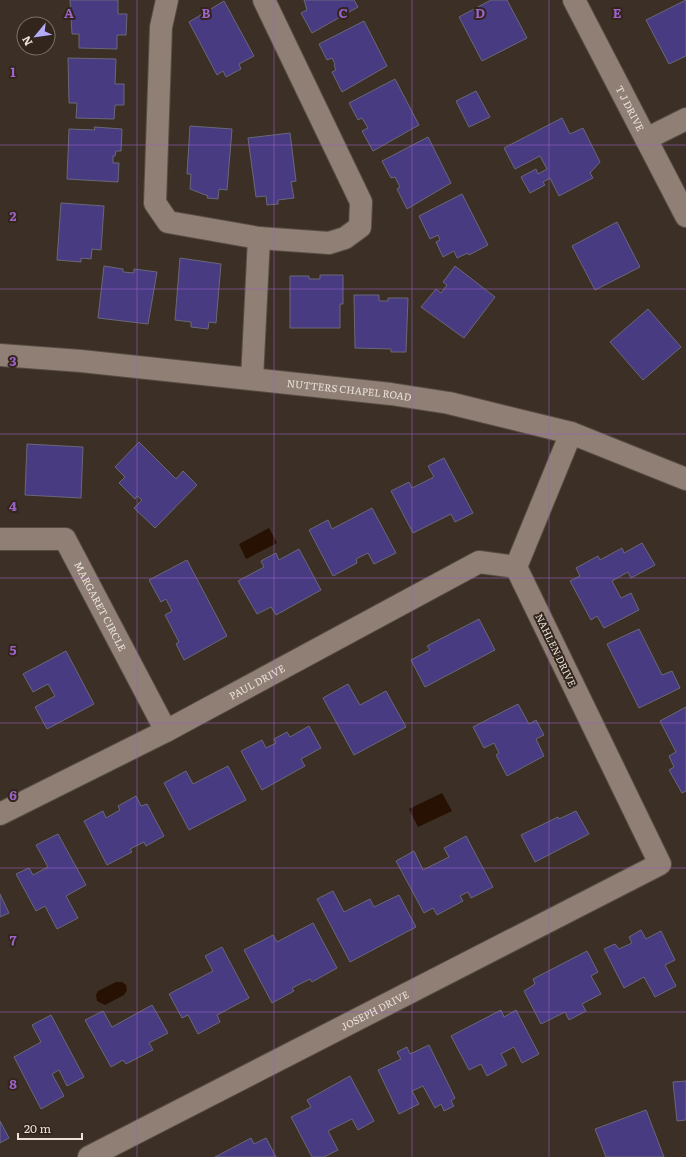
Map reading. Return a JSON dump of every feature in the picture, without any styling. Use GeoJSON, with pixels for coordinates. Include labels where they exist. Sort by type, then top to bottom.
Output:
{"type":"FeatureCollection","features":[{"type":"Feature","properties":{"kind":"street"},"geometry":{"type":"LineString","coordinates":[[166,0],[161,27],[154,203],[168,222],[259,238],[329,243],[345,238],[360,227],[361,202],[264,0]]}},
{"type":"Feature","properties":{"kind":"street","name":"T J DRIVE"},"geometry":{"type":"LineString","coordinates":[[574,0],[686,216]]}},
{"type":"Feature","properties":{"kind":"street"},"geometry":{"type":"LineString","coordinates":[[646,139],[686,119]]}},
{"type":"Feature","properties":{"kind":"street"},"geometry":{"type":"LineString","coordinates":[[252,379],[259,238]]}},
{"type":"Feature","properties":{"kind":"street","name":"NUTTERS CHAPEL ROAD"},"geometry":{"type":"LineString","coordinates":[[0,355],[81,361],[252,379],[391,394],[449,403],[571,433],[686,479]]}},
{"type":"Feature","properties":{"kind":"street"},"geometry":{"type":"LineString","coordinates":[[516,566],[571,433]]}},
{"type":"Feature","properties":{"kind":"street","name":"MARGARET CIRCLE"},"geometry":{"type":"LineString","coordinates":[[0,539],[65,539],[166,731]]}},
{"type":"Feature","properties":{"kind":"street","name":"PAUL DRIVE"},"geometry":{"type":"LineString","coordinates":[[0,814],[166,731],[479,562],[516,566]]}},
{"type":"Feature","properties":{"kind":"street","name":"NAHLEN DRIVE"},"geometry":{"type":"LineString","coordinates":[[516,566],[660,864]]}},
{"type":"Feature","properties":{"kind":"street","name":"JOSEPH DRIVE"},"geometry":{"type":"LineString","coordinates":[[89,1157],[660,864]]}},
{"type":"Feature","properties":{"kind":"shaded area"},"geometry":{"type":"Polygon","coordinates":[[[269,528],[277,543],[246,559],[239,544],[269,528]]]}},
{"type":"Feature","properties":{"kind":"shaded area"},"geometry":{"type":"Polygon","coordinates":[[[442,793],[452,811],[418,827],[409,809],[442,793]]]}},
{"type":"Feature","properties":{"kind":"shaded area"},"geometry":{"type":"Polygon","coordinates":[[[116,982],[122,982],[126,985],[127,990],[124,995],[105,1005],[97,1001],[96,995],[98,991],[116,982]]]}},
{"type":"Feature","properties":{"kind":"building"},"geometry":{"type":"Polygon","coordinates":[[[70,0],[118,0],[118,14],[127,14],[126,35],[117,35],[117,49],[79,48],[79,34],[72,34],[70,0]]]}},
{"type":"Feature","properties":{"kind":"building"},"geometry":{"type":"Polygon","coordinates":[[[304,0],[354,0],[358,7],[312,33],[301,13],[307,10],[304,0]]]}},
{"type":"Feature","properties":{"kind":"building"},"geometry":{"type":"Polygon","coordinates":[[[491,0],[507,0],[527,38],[482,61],[459,17],[491,0]]]}},
{"type":"Feature","properties":{"kind":"building"},"geometry":{"type":"Polygon","coordinates":[[[686,0],[686,56],[669,64],[646,20],[686,0]]]}},
{"type":"Feature","properties":{"kind":"building"},"geometry":{"type":"Polygon","coordinates":[[[224,1],[254,56],[239,64],[241,69],[226,77],[223,71],[217,75],[189,22],[224,1]]]}},
{"type":"Feature","properties":{"kind":"building"},"geometry":{"type":"Polygon","coordinates":[[[364,21],[387,66],[342,92],[332,72],[336,70],[335,64],[332,58],[327,60],[319,44],[364,21]]]}},
{"type":"Feature","properties":{"kind":"building"},"geometry":{"type":"Polygon","coordinates":[[[68,58],[116,59],[115,84],[124,84],[124,105],[115,105],[114,119],[76,118],[77,103],[69,103],[68,58]]]}},
{"type":"Feature","properties":{"kind":"building"},"geometry":{"type":"Polygon","coordinates":[[[395,79],[419,125],[373,151],[362,131],[368,128],[362,118],[358,120],[349,103],[395,79]]]}},
{"type":"Feature","properties":{"kind":"building"},"geometry":{"type":"Polygon","coordinates":[[[476,91],[490,117],[469,127],[456,101],[476,91]]]}},
{"type":"Feature","properties":{"kind":"building"},"geometry":{"type":"Polygon","coordinates":[[[562,118],[570,134],[583,128],[600,162],[590,173],[593,178],[559,196],[550,178],[543,182],[545,185],[530,193],[521,177],[536,169],[538,174],[547,169],[540,156],[515,169],[504,148],[562,118]]]}},
{"type":"Feature","properties":{"kind":"building"},"geometry":{"type":"Polygon","coordinates":[[[190,126],[232,129],[227,190],[219,189],[218,199],[207,198],[208,196],[190,189],[191,174],[187,174],[190,126]]]}},
{"type":"Feature","properties":{"kind":"building"},"geometry":{"type":"Polygon","coordinates":[[[94,127],[122,129],[121,151],[116,151],[115,156],[113,156],[113,163],[119,163],[118,182],[67,179],[69,129],[95,130],[94,127]]]}},
{"type":"Feature","properties":{"kind":"building"},"geometry":{"type":"Polygon","coordinates":[[[290,133],[296,181],[291,182],[294,198],[278,200],[278,204],[267,205],[266,196],[256,197],[248,138],[290,133]]]}},
{"type":"Feature","properties":{"kind":"building"},"geometry":{"type":"Polygon","coordinates":[[[428,137],[451,183],[407,209],[397,189],[400,187],[395,177],[391,178],[382,161],[428,137]]]}},
{"type":"Feature","properties":{"kind":"building"},"geometry":{"type":"Polygon","coordinates":[[[462,194],[488,245],[469,255],[468,253],[457,258],[454,251],[443,257],[436,242],[440,240],[438,235],[430,239],[419,216],[462,194]]]}},
{"type":"Feature","properties":{"kind":"building"},"geometry":{"type":"Polygon","coordinates":[[[61,203],[104,206],[101,250],[92,249],[91,259],[81,258],[81,262],[57,260],[61,203]]]}},
{"type":"Feature","properties":{"kind":"building"},"geometry":{"type":"Polygon","coordinates":[[[617,222],[640,267],[595,290],[572,246],[617,222]]]}},
{"type":"Feature","properties":{"kind":"building"},"geometry":{"type":"Polygon","coordinates":[[[180,258],[221,264],[216,323],[209,322],[208,329],[191,327],[191,322],[175,320],[180,258]]]}},
{"type":"Feature","properties":{"kind":"building"},"geometry":{"type":"Polygon","coordinates":[[[104,266],[123,269],[123,272],[134,273],[134,269],[157,272],[148,324],[98,318],[104,266]]]}},
{"type":"Feature","properties":{"kind":"building"},"geometry":{"type":"Polygon","coordinates":[[[455,266],[495,297],[464,338],[421,307],[436,289],[441,293],[447,285],[443,282],[455,266]]]}},
{"type":"Feature","properties":{"kind":"building"},"geometry":{"type":"Polygon","coordinates":[[[320,275],[343,275],[343,304],[340,304],[340,328],[290,328],[290,276],[309,276],[309,279],[320,279],[320,275]]]}},
{"type":"Feature","properties":{"kind":"building"},"geometry":{"type":"Polygon","coordinates":[[[354,295],[379,295],[379,301],[388,301],[388,298],[408,298],[406,352],[391,352],[391,349],[355,348],[354,295]]]}},
{"type":"Feature","properties":{"kind":"building"},"geometry":{"type":"Polygon","coordinates":[[[648,309],[681,347],[643,380],[610,342],[648,309]]]}},
{"type":"Feature","properties":{"kind":"building"},"geometry":{"type":"Polygon","coordinates":[[[139,442],[176,479],[183,471],[197,485],[155,528],[134,508],[142,500],[137,496],[135,499],[119,483],[125,477],[115,467],[139,442]]]}},
{"type":"Feature","properties":{"kind":"building"},"geometry":{"type":"Polygon","coordinates":[[[27,444],[83,447],[81,498],[25,495],[27,444]]]}},
{"type":"Feature","properties":{"kind":"building"},"geometry":{"type":"Polygon","coordinates":[[[444,458],[473,513],[455,522],[451,514],[413,533],[391,491],[409,482],[412,488],[434,477],[428,466],[444,458]]]}},
{"type":"Feature","properties":{"kind":"building"},"geometry":{"type":"Polygon","coordinates":[[[372,508],[396,553],[374,564],[368,553],[356,559],[357,563],[333,576],[309,530],[328,520],[332,529],[372,508]]]}},
{"type":"Feature","properties":{"kind":"building"},"geometry":{"type":"Polygon","coordinates":[[[642,543],[655,565],[631,578],[628,572],[612,581],[621,598],[631,593],[639,610],[604,628],[597,616],[591,620],[570,581],[580,576],[576,568],[598,556],[600,560],[622,548],[624,553],[642,543]]]}},
{"type":"Feature","properties":{"kind":"building"},"geometry":{"type":"Polygon","coordinates":[[[299,549],[321,590],[276,615],[271,607],[257,614],[238,581],[264,567],[261,561],[276,553],[279,560],[299,549]]]}},
{"type":"Feature","properties":{"kind":"building"},"geometry":{"type":"Polygon","coordinates":[[[187,560],[227,636],[184,660],[176,644],[179,642],[165,615],[172,611],[166,599],[161,602],[149,580],[187,560]]]}},
{"type":"Feature","properties":{"kind":"building"},"geometry":{"type":"Polygon","coordinates":[[[479,619],[495,650],[425,687],[411,660],[430,650],[427,646],[479,619]]]}},
{"type":"Feature","properties":{"kind":"building"},"geometry":{"type":"Polygon","coordinates":[[[639,629],[662,675],[672,671],[680,688],[639,708],[607,644],[639,629]]]}},
{"type":"Feature","properties":{"kind":"building"},"geometry":{"type":"Polygon","coordinates":[[[66,651],[94,704],[47,729],[35,707],[55,696],[48,684],[33,692],[23,674],[66,651]]]}},
{"type":"Feature","properties":{"kind":"building"},"geometry":{"type":"Polygon","coordinates":[[[348,684],[360,705],[386,691],[406,727],[354,755],[323,698],[348,684]]]}},
{"type":"Feature","properties":{"kind":"building"},"geometry":{"type":"Polygon","coordinates":[[[518,704],[529,724],[536,720],[544,735],[536,739],[544,756],[507,776],[496,755],[499,753],[494,743],[484,748],[473,727],[518,704]]]}},
{"type":"Feature","properties":{"kind":"building"},"geometry":{"type":"Polygon","coordinates":[[[686,707],[686,791],[682,793],[669,770],[674,767],[669,756],[676,752],[660,721],[686,707]]]}},
{"type":"Feature","properties":{"kind":"building"},"geometry":{"type":"Polygon","coordinates":[[[309,726],[321,748],[301,759],[305,766],[262,790],[241,751],[262,740],[266,748],[276,743],[274,739],[287,732],[290,737],[309,726]]]}},
{"type":"Feature","properties":{"kind":"building"},"geometry":{"type":"Polygon","coordinates":[[[228,766],[246,800],[189,830],[164,783],[186,771],[193,784],[228,766]]]}},
{"type":"Feature","properties":{"kind":"building"},"geometry":{"type":"Polygon","coordinates":[[[136,796],[141,806],[147,804],[164,836],[146,846],[144,842],[130,849],[132,852],[107,865],[84,821],[103,811],[106,818],[120,810],[118,806],[136,796]]]}},
{"type":"Feature","properties":{"kind":"building"},"geometry":{"type":"Polygon","coordinates":[[[576,811],[589,834],[535,862],[521,835],[558,817],[559,819],[576,811]]]}},
{"type":"Feature","properties":{"kind":"building"},"geometry":{"type":"Polygon","coordinates":[[[58,834],[86,885],[66,896],[78,918],[57,929],[45,906],[36,911],[16,874],[29,868],[33,875],[48,867],[36,845],[58,834]]]}},
{"type":"Feature","properties":{"kind":"building"},"geometry":{"type":"Polygon","coordinates":[[[466,836],[493,887],[471,898],[468,892],[460,896],[463,901],[437,915],[433,908],[424,913],[396,861],[414,851],[423,870],[449,857],[444,848],[466,836]]]}},
{"type":"Feature","properties":{"kind":"building"},"geometry":{"type":"Polygon","coordinates":[[[333,891],[344,912],[370,899],[374,907],[399,895],[416,927],[350,962],[317,899],[333,891]]]}},
{"type":"Feature","properties":{"kind":"building"},"geometry":{"type":"Polygon","coordinates":[[[0,894],[9,913],[0,917],[0,894]]]}},
{"type":"Feature","properties":{"kind":"building"},"geometry":{"type":"Polygon","coordinates":[[[313,923],[337,968],[312,982],[310,979],[292,988],[294,991],[272,1003],[244,950],[273,935],[277,942],[313,923]]]}},
{"type":"Feature","properties":{"kind":"building"},"geometry":{"type":"Polygon","coordinates":[[[641,930],[646,939],[661,931],[675,960],[665,965],[676,986],[655,997],[644,977],[624,988],[604,949],[615,944],[619,949],[632,943],[629,937],[641,930]]]}},
{"type":"Feature","properties":{"kind":"building"},"geometry":{"type":"Polygon","coordinates":[[[222,947],[249,998],[217,1015],[220,1022],[198,1034],[188,1015],[182,1018],[169,994],[213,971],[205,956],[222,947]]]}},
{"type":"Feature","properties":{"kind":"building"},"geometry":{"type":"Polygon","coordinates":[[[587,951],[598,972],[591,976],[601,994],[582,1004],[586,1011],[569,1020],[565,1012],[541,1024],[524,991],[535,984],[533,979],[587,951]]]}},
{"type":"Feature","properties":{"kind":"building"},"geometry":{"type":"Polygon","coordinates":[[[152,1005],[168,1033],[149,1043],[153,1050],[126,1064],[123,1060],[111,1067],[85,1020],[103,1011],[112,1027],[152,1005]]]}},
{"type":"Feature","properties":{"kind":"building"},"geometry":{"type":"Polygon","coordinates":[[[501,1010],[504,1017],[516,1010],[539,1054],[522,1063],[514,1047],[501,1054],[507,1065],[487,1076],[481,1064],[469,1070],[451,1036],[501,1010]]]}},
{"type":"Feature","properties":{"kind":"building"},"geometry":{"type":"Polygon","coordinates":[[[51,1015],[84,1077],[67,1086],[59,1070],[52,1074],[64,1096],[41,1109],[14,1057],[41,1042],[32,1025],[51,1015]]]}},
{"type":"Feature","properties":{"kind":"building"},"geometry":{"type":"Polygon","coordinates":[[[429,1045],[455,1098],[451,1101],[454,1106],[444,1111],[441,1104],[435,1108],[423,1086],[412,1091],[419,1104],[399,1114],[378,1070],[401,1059],[397,1052],[407,1047],[410,1054],[429,1045]]]}},
{"type":"Feature","properties":{"kind":"building"},"geometry":{"type":"Polygon","coordinates":[[[350,1076],[374,1121],[358,1130],[352,1119],[328,1131],[338,1150],[324,1157],[312,1157],[291,1117],[311,1107],[307,1100],[350,1076]]]}},
{"type":"Feature","properties":{"kind":"building"},"geometry":{"type":"Polygon","coordinates":[[[686,1081],[686,1120],[677,1121],[673,1082],[686,1081]]]}},
{"type":"Feature","properties":{"kind":"building"},"geometry":{"type":"Polygon","coordinates":[[[646,1110],[664,1157],[606,1157],[595,1129],[646,1110]]]}},
{"type":"Feature","properties":{"kind":"building"},"geometry":{"type":"Polygon","coordinates":[[[0,1121],[9,1138],[0,1143],[0,1121]]]}},
{"type":"Feature","properties":{"kind":"building"},"geometry":{"type":"Polygon","coordinates":[[[251,1138],[254,1144],[266,1138],[276,1157],[215,1157],[251,1138]]]}}]}
